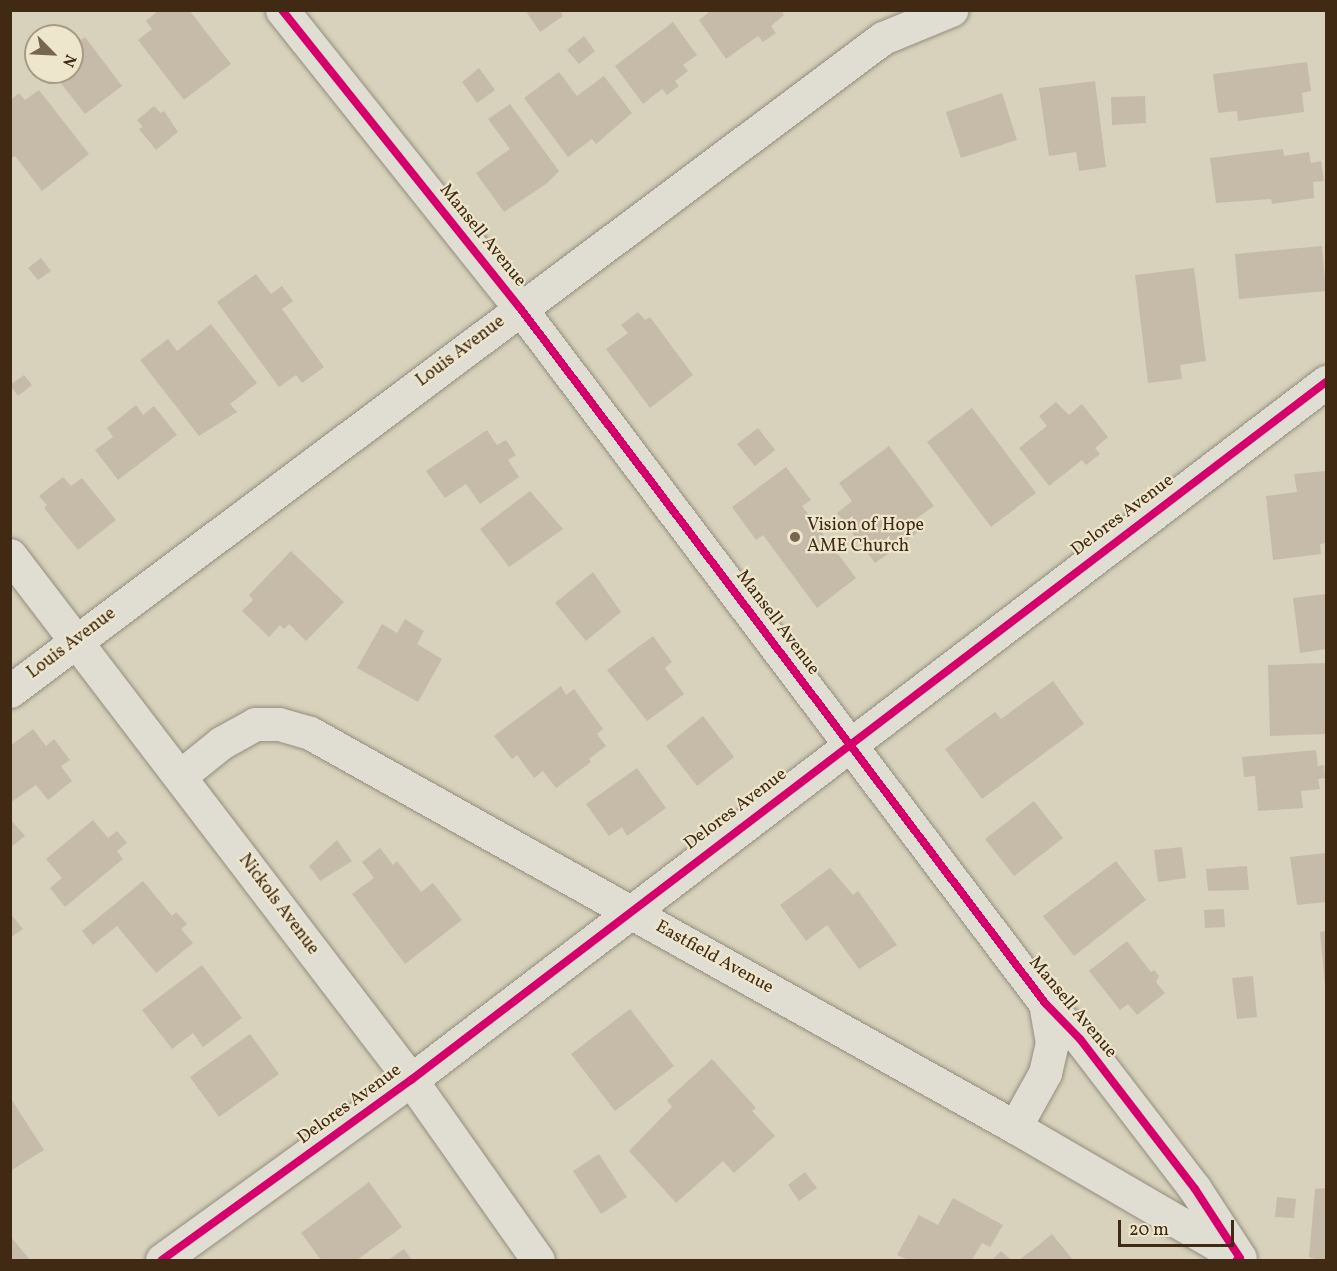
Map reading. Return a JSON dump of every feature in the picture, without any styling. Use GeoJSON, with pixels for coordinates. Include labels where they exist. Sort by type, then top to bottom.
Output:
{"type":"FeatureCollection","features":[{"type":"Feature","properties":{"kind":"street","name":"Mansell Avenue"},"geometry":{"type":"LineString","coordinates":[[282,10],[520,308],[1045,1003],[1088,1048],[1195,1190],[1241,1260]]}},
{"type":"Feature","properties":{"kind":"street","name":"Louis Avenue"},"geometry":{"type":"LineString","coordinates":[[10,691],[883,38],[951,10]]}},
{"type":"Feature","properties":{"kind":"street","name":"Delores Avenue"},"geometry":{"type":"LineString","coordinates":[[162,1260],[411,1080],[849,742],[1326,382]]}},
{"type":"Feature","properties":{"kind":"street","name":"Nickols Avenue"},"geometry":{"type":"LineString","coordinates":[[10,555],[411,1080],[538,1260]]}},
{"type":"Feature","properties":{"kind":"street","name":"Eastfield Avenue"},"geometry":{"type":"LineString","coordinates":[[180,776],[221,744],[255,724],[279,724],[310,733],[1015,1127],[1241,1260]]}},
{"type":"Feature","properties":{"kind":"street","name":"Mansell Avenue"},"geometry":{"type":"LineString","coordinates":[[1015,1127],[1045,1073],[1052,1043],[1045,1003]]}},
{"type":"Feature","properties":{"kind":"building"},"geometry":{"type":"Polygon","coordinates":[[[159,10],[189,10],[231,64],[184,100],[138,40],[152,29],[146,21],[159,10]]]}},
{"type":"Feature","properties":{"kind":"building"},"geometry":{"type":"Polygon","coordinates":[[[525,10],[560,10],[563,16],[540,32],[525,10]]]}},
{"type":"Feature","properties":{"kind":"building"},"geometry":{"type":"Polygon","coordinates":[[[712,10],[781,10],[784,15],[771,26],[776,33],[763,42],[758,36],[726,59],[699,20],[712,10]]]}},
{"type":"Feature","properties":{"kind":"building"},"geometry":{"type":"Polygon","coordinates":[[[673,22],[697,55],[683,65],[688,71],[675,81],[679,86],[667,95],[662,89],[643,104],[615,66],[673,22]]]}},
{"type":"Feature","properties":{"kind":"building"},"geometry":{"type":"Polygon","coordinates":[[[584,36],[595,51],[579,64],[567,50],[584,36]]]}},
{"type":"Feature","properties":{"kind":"building"},"geometry":{"type":"Polygon","coordinates":[[[84,38],[122,86],[85,114],[61,84],[84,84],[84,38]]]}},
{"type":"Feature","properties":{"kind":"building"},"geometry":{"type":"Polygon","coordinates":[[[1307,62],[1311,91],[1302,93],[1304,112],[1238,121],[1237,111],[1218,113],[1213,74],[1307,62]]]}},
{"type":"Feature","properties":{"kind":"building"},"geometry":{"type":"Polygon","coordinates":[[[479,68],[495,90],[477,103],[462,82],[479,68]]]}},
{"type":"Feature","properties":{"kind":"building"},"geometry":{"type":"Polygon","coordinates":[[[559,72],[577,96],[604,76],[632,113],[596,144],[592,139],[568,157],[524,98],[559,72]]]}},
{"type":"Feature","properties":{"kind":"building"},"geometry":{"type":"Polygon","coordinates":[[[1095,81],[1106,167],[1079,171],[1076,152],[1049,156],[1039,88],[1095,81]]]}},
{"type":"Feature","properties":{"kind":"building"},"geometry":{"type":"Polygon","coordinates":[[[39,90],[89,154],[42,191],[15,156],[10,159],[10,100],[19,93],[25,100],[39,90]]]}},
{"type":"Feature","properties":{"kind":"building"},"geometry":{"type":"Polygon","coordinates":[[[1002,93],[1017,140],[961,158],[946,112],[1002,93]]]}},
{"type":"Feature","properties":{"kind":"building"},"geometry":{"type":"Polygon","coordinates":[[[1145,96],[1146,123],[1112,125],[1111,97],[1145,96]]]}},
{"type":"Feature","properties":{"kind":"building"},"geometry":{"type":"Polygon","coordinates":[[[510,104],[559,171],[546,184],[504,212],[476,173],[510,149],[488,119],[510,104]]]}},
{"type":"Feature","properties":{"kind":"building"},"geometry":{"type":"Polygon","coordinates":[[[154,106],[161,113],[164,111],[178,132],[156,150],[139,129],[143,127],[137,120],[154,106]]]}},
{"type":"Feature","properties":{"kind":"building"},"geometry":{"type":"Polygon","coordinates":[[[1283,149],[1284,156],[1309,152],[1311,163],[1321,161],[1324,181],[1313,182],[1314,198],[1272,204],[1271,199],[1216,203],[1210,158],[1283,149]]]}},
{"type":"Feature","properties":{"kind":"building"},"geometry":{"type":"Polygon","coordinates":[[[1322,246],[1326,291],[1239,299],[1235,254],[1322,246]]]}},
{"type":"Feature","properties":{"kind":"building"},"geometry":{"type":"Polygon","coordinates":[[[41,258],[51,271],[38,280],[28,268],[41,258]]]}},
{"type":"Feature","properties":{"kind":"building"},"geometry":{"type":"Polygon","coordinates":[[[1194,268],[1206,361],[1180,365],[1182,379],[1148,383],[1135,275],[1194,268]]]}},
{"type":"Feature","properties":{"kind":"building"},"geometry":{"type":"Polygon","coordinates":[[[256,274],[271,294],[282,286],[293,301],[282,309],[324,367],[302,383],[296,375],[279,387],[217,302],[256,274]]]}},
{"type":"Feature","properties":{"kind":"building"},"geometry":{"type":"Polygon","coordinates":[[[638,312],[645,320],[650,317],[693,375],[650,408],[606,349],[628,333],[621,325],[638,312]]]}},
{"type":"Feature","properties":{"kind":"building"},"geometry":{"type":"Polygon","coordinates":[[[211,324],[257,383],[230,404],[237,412],[199,436],[140,360],[168,339],[177,351],[211,324]]]}},
{"type":"Feature","properties":{"kind":"building"},"geometry":{"type":"Polygon","coordinates":[[[24,375],[32,385],[18,396],[10,385],[24,375]]]}},
{"type":"Feature","properties":{"kind":"building"},"geometry":{"type":"Polygon","coordinates":[[[1056,402],[1069,415],[1082,404],[1108,437],[1095,448],[1100,454],[1086,465],[1082,460],[1049,486],[1019,448],[1047,426],[1039,416],[1056,402]]]}},
{"type":"Feature","properties":{"kind":"building"},"geometry":{"type":"Polygon","coordinates":[[[136,405],[143,415],[154,406],[177,435],[118,480],[95,450],[113,437],[107,428],[136,405]]]}},
{"type":"Feature","properties":{"kind":"building"},"geometry":{"type":"Polygon","coordinates":[[[972,408],[1036,493],[991,527],[927,442],[972,408]]]}},
{"type":"Feature","properties":{"kind":"building"},"geometry":{"type":"Polygon","coordinates":[[[758,428],[775,450],[755,466],[737,444],[758,428]]]}},
{"type":"Feature","properties":{"kind":"building"},"geometry":{"type":"Polygon","coordinates":[[[487,430],[497,445],[506,440],[516,455],[508,460],[519,477],[480,504],[466,484],[445,498],[426,471],[487,430]]]}},
{"type":"Feature","properties":{"kind":"building"},"geometry":{"type":"Polygon","coordinates":[[[889,446],[934,506],[910,523],[917,533],[875,563],[837,513],[852,501],[839,483],[889,446]]]}},
{"type":"Feature","properties":{"kind":"building","name":"Vision of Hope AME Church"},"geometry":{"type":"Polygon","coordinates":[[[786,467],[811,500],[802,506],[856,578],[817,608],[763,535],[756,540],[732,507],[786,467]]]}},
{"type":"Feature","properties":{"kind":"building"},"geometry":{"type":"Polygon","coordinates":[[[1326,471],[1326,543],[1320,544],[1321,554],[1273,560],[1266,496],[1297,492],[1294,474],[1326,471]]]}},
{"type":"Feature","properties":{"kind":"building"},"geometry":{"type":"Polygon","coordinates":[[[63,477],[71,486],[82,478],[116,520],[78,550],[44,508],[47,505],[39,496],[63,477]]]}},
{"type":"Feature","properties":{"kind":"building"},"geometry":{"type":"Polygon","coordinates":[[[530,491],[563,529],[509,567],[480,529],[530,491]]]}},
{"type":"Feature","properties":{"kind":"building"},"geometry":{"type":"Polygon","coordinates":[[[291,551],[344,602],[306,641],[289,624],[284,629],[280,625],[269,637],[242,611],[253,600],[249,595],[291,551]]]}},
{"type":"Feature","properties":{"kind":"building"},"geometry":{"type":"Polygon","coordinates":[[[593,572],[621,612],[586,641],[555,603],[593,572]]]}},
{"type":"Feature","properties":{"kind":"building"},"geometry":{"type":"Polygon","coordinates":[[[1326,594],[1326,649],[1300,653],[1293,598],[1326,594]]]}},
{"type":"Feature","properties":{"kind":"building"},"geometry":{"type":"Polygon","coordinates":[[[405,619],[424,631],[417,644],[442,659],[418,702],[357,668],[382,624],[397,633],[405,619]]]}},
{"type":"Feature","properties":{"kind":"building"},"geometry":{"type":"Polygon","coordinates":[[[653,636],[672,662],[665,668],[684,694],[647,721],[607,670],[653,636]]]}},
{"type":"Feature","properties":{"kind":"building"},"geometry":{"type":"Polygon","coordinates":[[[1326,663],[1326,734],[1270,736],[1268,665],[1326,663]]]}},
{"type":"Feature","properties":{"kind":"building"},"geometry":{"type":"Polygon","coordinates":[[[1053,681],[1084,724],[982,799],[945,749],[995,712],[1001,719],[1053,681]]]}},
{"type":"Feature","properties":{"kind":"building"},"geometry":{"type":"Polygon","coordinates":[[[561,686],[566,695],[574,689],[603,729],[597,734],[606,746],[589,759],[591,762],[556,788],[543,771],[534,778],[517,755],[512,759],[494,736],[561,686]]]}},
{"type":"Feature","properties":{"kind":"building"},"geometry":{"type":"Polygon","coordinates":[[[703,716],[734,757],[697,786],[666,746],[703,716]]]}},
{"type":"Feature","properties":{"kind":"building"},"geometry":{"type":"Polygon","coordinates":[[[33,729],[46,746],[54,739],[70,760],[61,766],[72,781],[48,800],[36,785],[10,803],[10,746],[33,729]]]}},
{"type":"Feature","properties":{"kind":"building"},"geometry":{"type":"Polygon","coordinates":[[[1316,750],[1318,766],[1324,765],[1325,778],[1318,779],[1320,789],[1301,791],[1303,808],[1258,811],[1255,776],[1244,777],[1242,757],[1316,750]]]}},
{"type":"Feature","properties":{"kind":"building"},"geometry":{"type":"Polygon","coordinates":[[[637,768],[666,808],[627,836],[622,827],[609,836],[586,804],[637,768]]]}},
{"type":"Feature","properties":{"kind":"building"},"geometry":{"type":"Polygon","coordinates":[[[1034,801],[1063,838],[1014,876],[985,839],[1034,801]]]}},
{"type":"Feature","properties":{"kind":"building"},"geometry":{"type":"Polygon","coordinates":[[[10,819],[25,836],[10,848],[10,819]]]}},
{"type":"Feature","properties":{"kind":"building"},"geometry":{"type":"Polygon","coordinates":[[[93,820],[108,838],[117,831],[127,843],[117,851],[123,859],[65,907],[50,888],[62,878],[46,859],[93,820]]]}},
{"type":"Feature","properties":{"kind":"building"},"geometry":{"type":"Polygon","coordinates":[[[337,840],[352,861],[320,881],[309,866],[337,840]]]}},
{"type":"Feature","properties":{"kind":"building"},"geometry":{"type":"Polygon","coordinates":[[[1182,847],[1186,878],[1158,882],[1154,850],[1182,847]]]}},
{"type":"Feature","properties":{"kind":"building"},"geometry":{"type":"Polygon","coordinates":[[[380,848],[393,865],[397,861],[421,892],[433,883],[462,920],[405,964],[352,894],[374,878],[362,862],[380,848]]]}},
{"type":"Feature","properties":{"kind":"building"},"geometry":{"type":"Polygon","coordinates":[[[1326,853],[1326,902],[1297,905],[1290,857],[1326,853]]]}},
{"type":"Feature","properties":{"kind":"building"},"geometry":{"type":"Polygon","coordinates":[[[1116,861],[1146,900],[1074,956],[1043,916],[1116,861]]]}},
{"type":"Feature","properties":{"kind":"building"},"geometry":{"type":"Polygon","coordinates":[[[1247,866],[1249,890],[1208,891],[1206,869],[1247,866]]]}},
{"type":"Feature","properties":{"kind":"building"},"geometry":{"type":"Polygon","coordinates":[[[830,868],[853,895],[858,891],[897,945],[859,969],[827,925],[806,941],[780,905],[830,868]]]}},
{"type":"Feature","properties":{"kind":"building"},"geometry":{"type":"Polygon","coordinates":[[[143,881],[172,916],[176,912],[187,924],[181,929],[193,943],[156,973],[117,926],[93,945],[82,931],[143,881]]]}},
{"type":"Feature","properties":{"kind":"building"},"geometry":{"type":"Polygon","coordinates":[[[1224,909],[1225,927],[1205,928],[1204,910],[1224,909]]]}},
{"type":"Feature","properties":{"kind":"building"},"geometry":{"type":"Polygon","coordinates":[[[10,913],[23,929],[10,938],[10,913]]]}},
{"type":"Feature","properties":{"kind":"building"},"geometry":{"type":"Polygon","coordinates":[[[1326,931],[1326,985],[1325,985],[1320,932],[1326,931]]]}},
{"type":"Feature","properties":{"kind":"building"},"geometry":{"type":"Polygon","coordinates":[[[1127,941],[1151,972],[1154,970],[1159,976],[1156,982],[1165,993],[1137,1015],[1128,1004],[1120,1010],[1089,971],[1127,941]]]}},
{"type":"Feature","properties":{"kind":"building"},"geometry":{"type":"Polygon","coordinates":[[[202,965],[242,1018],[203,1047],[193,1033],[172,1049],[142,1010],[202,965]]]}},
{"type":"Feature","properties":{"kind":"building"},"geometry":{"type":"Polygon","coordinates":[[[1253,976],[1257,1017],[1237,1019],[1232,978],[1253,976]]]}},
{"type":"Feature","properties":{"kind":"building"},"geometry":{"type":"Polygon","coordinates":[[[630,1009],[674,1066],[615,1111],[571,1054],[630,1009]]]}},
{"type":"Feature","properties":{"kind":"building"},"geometry":{"type":"Polygon","coordinates":[[[250,1034],[279,1074],[219,1117],[190,1077],[250,1034]]]}},
{"type":"Feature","properties":{"kind":"building"},"geometry":{"type":"Polygon","coordinates":[[[712,1059],[756,1108],[752,1111],[775,1136],[734,1173],[723,1161],[676,1203],[629,1151],[672,1107],[667,1100],[712,1059]]]}},
{"type":"Feature","properties":{"kind":"building"},"geometry":{"type":"Polygon","coordinates":[[[10,1097],[44,1150],[10,1171],[10,1097]]]}},
{"type":"Feature","properties":{"kind":"building"},"geometry":{"type":"Polygon","coordinates":[[[599,1154],[627,1197],[601,1214],[573,1171],[599,1154]]]}},
{"type":"Feature","properties":{"kind":"building"},"geometry":{"type":"Polygon","coordinates":[[[805,1172],[817,1188],[799,1201],[788,1185],[805,1172]]]}},
{"type":"Feature","properties":{"kind":"building"},"geometry":{"type":"Polygon","coordinates":[[[369,1182],[402,1227],[357,1260],[321,1260],[301,1233],[369,1182]]]}},
{"type":"Feature","properties":{"kind":"building"},"geometry":{"type":"Polygon","coordinates":[[[1326,1188],[1326,1260],[1317,1260],[1309,1257],[1315,1189],[1326,1188]]]}},
{"type":"Feature","properties":{"kind":"building"},"geometry":{"type":"Polygon","coordinates":[[[1277,1197],[1296,1199],[1294,1218],[1275,1217],[1277,1197]]]}},
{"type":"Feature","properties":{"kind":"building"},"geometry":{"type":"Polygon","coordinates":[[[953,1198],[1003,1225],[990,1247],[982,1243],[972,1260],[908,1260],[897,1255],[919,1215],[938,1225],[953,1198]]]}},
{"type":"Feature","properties":{"kind":"building"},"geometry":{"type":"Polygon","coordinates":[[[1052,1234],[1073,1260],[1019,1260],[1040,1244],[1052,1234]]]}},
{"type":"Feature","properties":{"kind":"building"},"geometry":{"type":"Polygon","coordinates":[[[10,1236],[30,1260],[10,1260],[10,1236]]]}},
{"type":"Feature","properties":{"kind":"building"},"geometry":{"type":"Polygon","coordinates":[[[404,1249],[412,1260],[388,1260],[404,1249]]]}},
{"type":"Feature","properties":{"kind":"building"},"geometry":{"type":"Polygon","coordinates":[[[1001,1251],[1011,1260],[992,1260],[1001,1251]]]}},
{"type":"Feature","properties":{"kind":"cycle path"},"geometry":{"type":"LineString","coordinates":[[282,10],[520,308],[1045,1003],[1080,1039],[1195,1189],[1240,1258],[1237,1260]]}},
{"type":"Feature","properties":{"kind":"cycle path"},"geometry":{"type":"LineString","coordinates":[[162,1260],[411,1080],[1326,382]]}},
{"type":"Feature","properties":{"kind":"place","name":"Vision of Hope AME Church"},"geometry":{"type":"Point","coordinates":[795,537]}}]}
